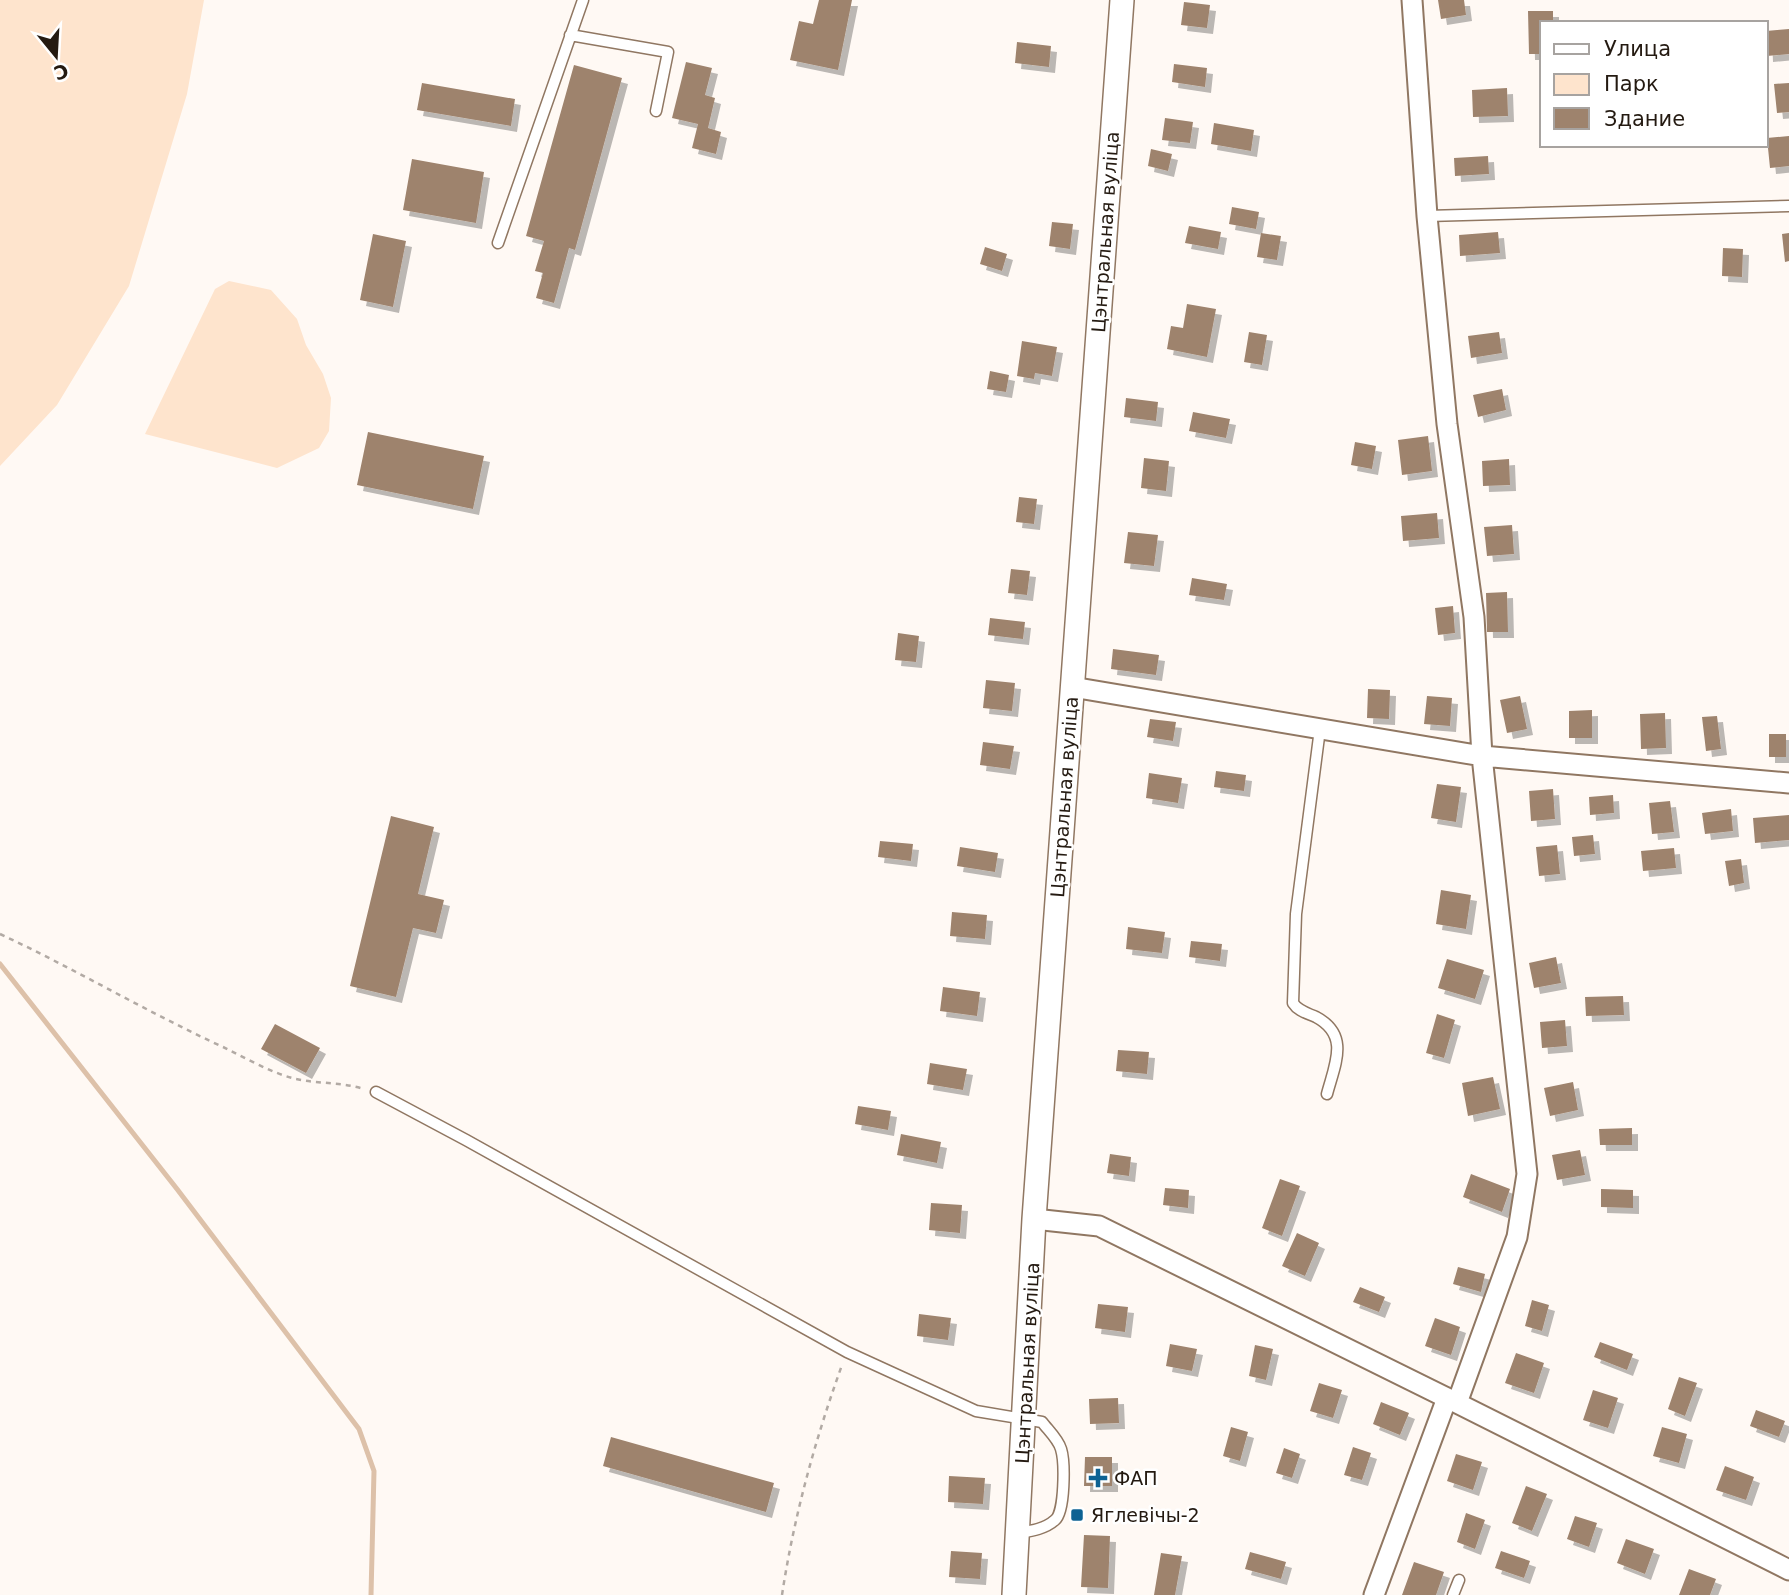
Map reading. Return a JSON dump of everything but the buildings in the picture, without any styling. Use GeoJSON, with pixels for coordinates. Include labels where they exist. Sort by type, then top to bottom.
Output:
{"type":"FeatureCollection","features":[{"type":"Feature","properties":{"kind":"street","name":"Цэнтральная вуліца"},"geometry":{"type":"LineString","coordinates":[[1014,1595],[1034,1219],[1122,0]]}},
{"type":"Feature","properties":{"kind":"street"},"geometry":{"type":"LineString","coordinates":[[1374,1595],[1517,1237],[1527,1174],[1482,756],[1474,617],[1447,424],[1427,216],[1412,0]]}},
{"type":"Feature","properties":{"kind":"street"},"geometry":{"type":"LineString","coordinates":[[1072,687],[1482,756],[1789,783]]}},
{"type":"Feature","properties":{"kind":"street"},"geometry":{"type":"LineString","coordinates":[[1034,1219],[1098,1226],[1789,1570]]}},
{"type":"Feature","properties":{"kind":"lane"},"geometry":{"type":"LineString","coordinates":[[498,243],[583,0]]}},
{"type":"Feature","properties":{"kind":"lane"},"geometry":{"type":"LineString","coordinates":[[570,35],[668,52],[656,110]]}},
{"type":"Feature","properties":{"kind":"lane"},"geometry":{"type":"LineString","coordinates":[[1427,216],[1789,206]]}},
{"type":"Feature","properties":{"kind":"lane"},"geometry":{"type":"LineString","coordinates":[[1320,729],[1296,914],[1293,1003],[1297,1009],[1326,1023],[1337,1038],[1338,1055],[1327,1094]]}},
{"type":"Feature","properties":{"kind":"lane"},"geometry":{"type":"LineString","coordinates":[[376,1092],[847,1352],[976,1411],[1042,1422],[1062,1450],[1060,1513],[1055,1520],[1038,1530],[1018,1534]]}},
{"type":"Feature","properties":{"kind":"lane"},"geometry":{"type":"LineString","coordinates":[[1453,1595],[1459,1580]]}},
{"type":"Feature","properties":{"kind":"path"},"geometry":{"type":"LineString","coordinates":[[0,934],[50,957],[197,1035],[264,1066],[296,1079],[351,1085],[376,1092]]}},
{"type":"Feature","properties":{"kind":"path"},"geometry":{"type":"LineString","coordinates":[[782,1595],[791,1537],[824,1415],[847,1352]]}},
{"type":"Feature","properties":{"kind":"green space"},"geometry":{"type":"Polygon","coordinates":[[[0,0],[204,0],[187,94],[129,286],[57,405],[0,466],[0,0]]]}},
{"type":"Feature","properties":{"kind":"green space"},"geometry":{"type":"Polygon","coordinates":[[[229,281],[271,290],[297,319],[306,345],[323,374],[331,398],[329,431],[319,448],[277,468],[145,434],[215,289],[229,281]]]}},
{"type":"Feature","properties":{"kind":"waterway"},"geometry":{"type":"LineString","coordinates":[[0,964],[177,1189],[359,1429],[374,1471],[371,1595]]}},
{"type":"Feature","properties":{"kind":"place","name":"ФАП"},"geometry":{"type":"Point","coordinates":[1098,1478]}},
{"type":"Feature","properties":{"kind":"place","name":"Яглевічы-2"},"geometry":{"type":"Point","coordinates":[1077,1515]}}]}
